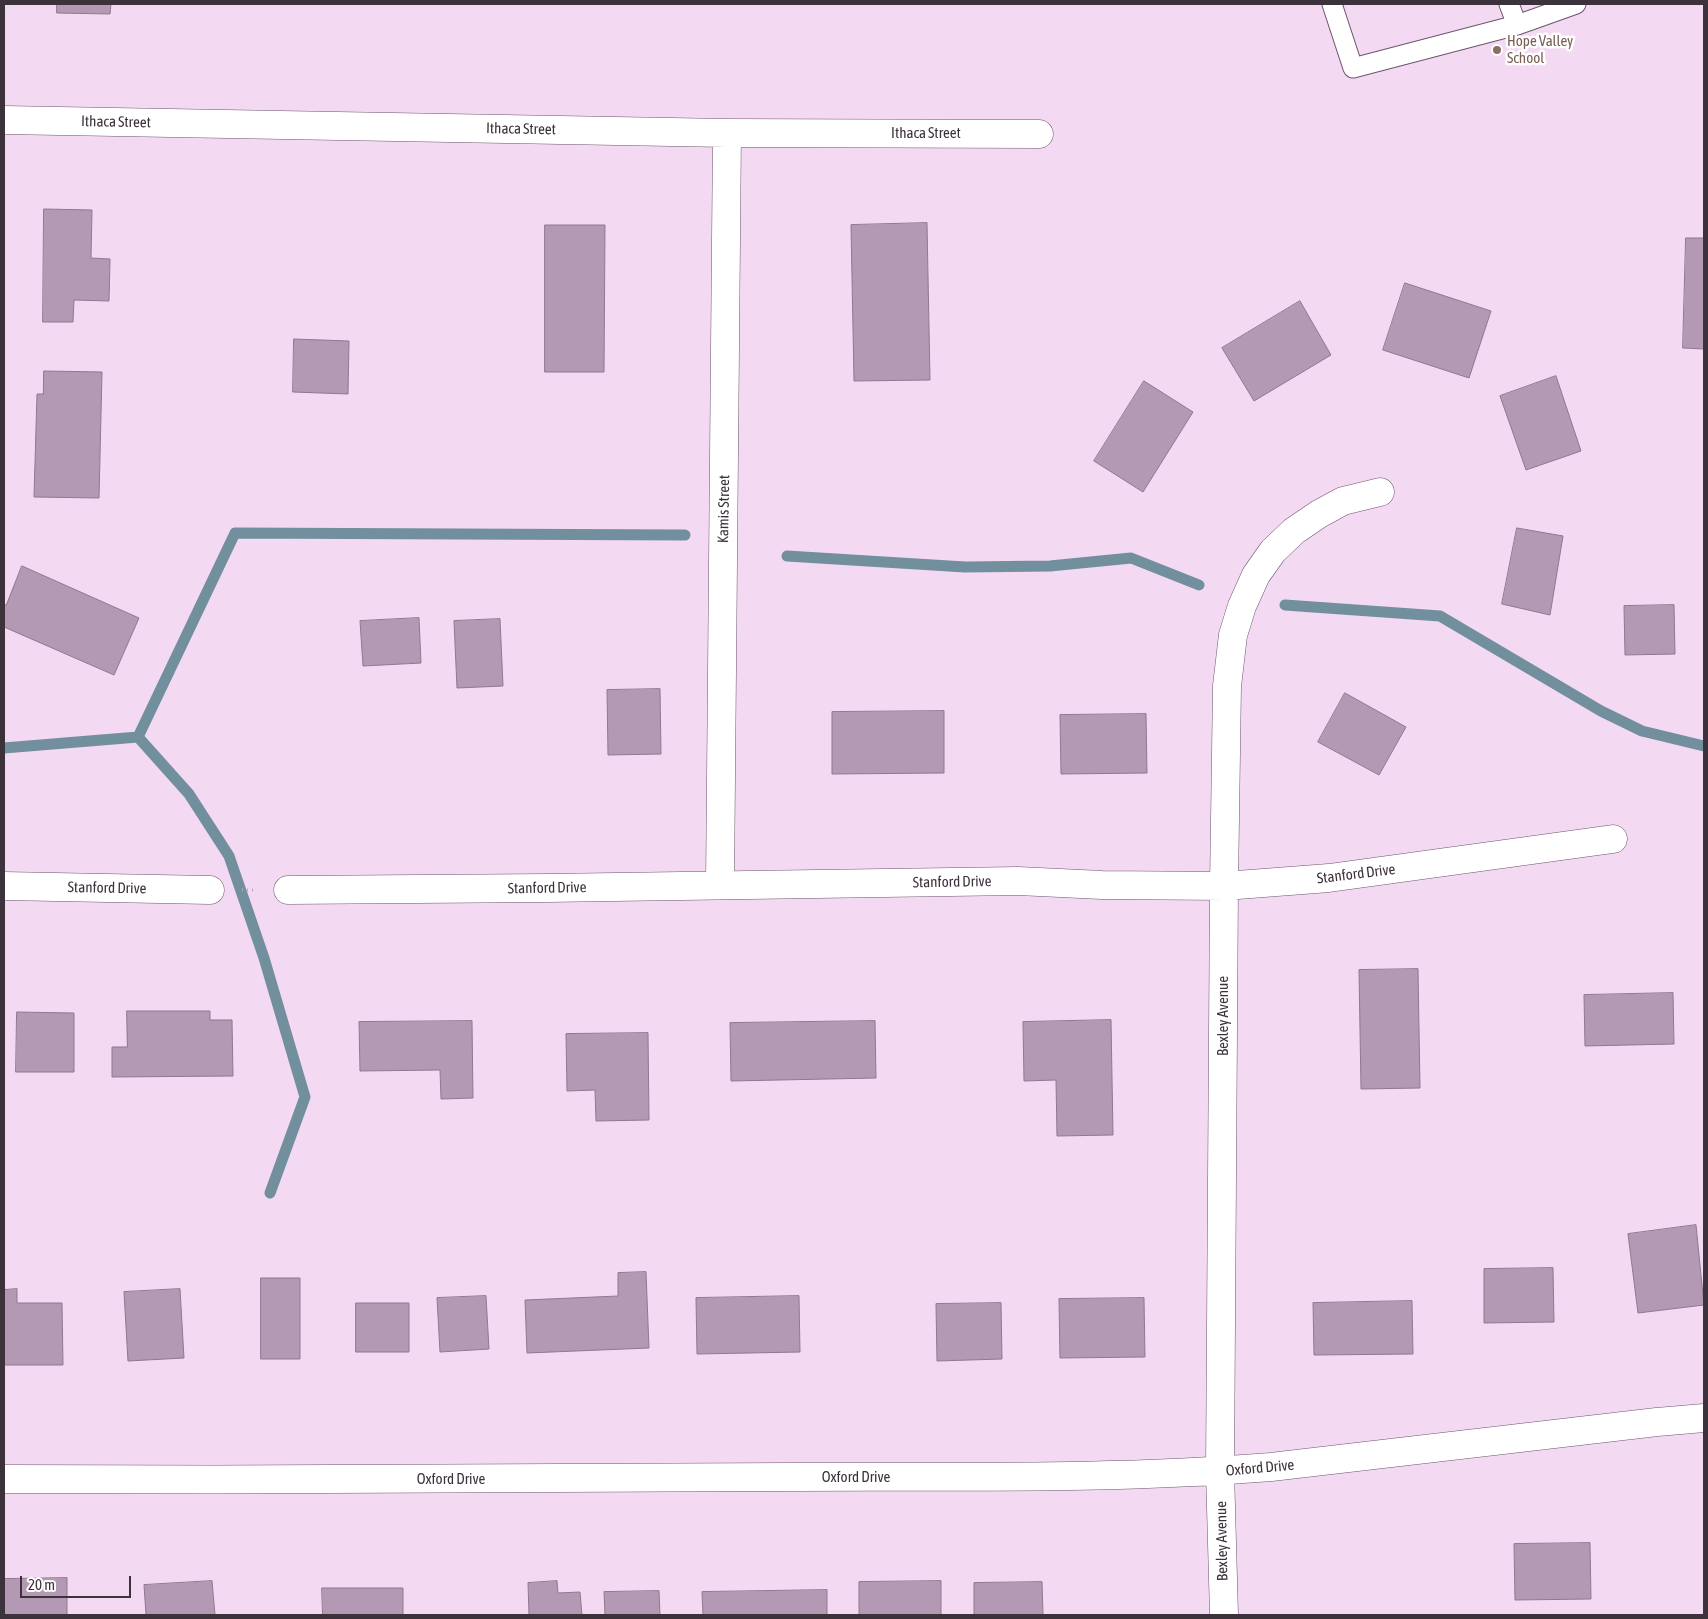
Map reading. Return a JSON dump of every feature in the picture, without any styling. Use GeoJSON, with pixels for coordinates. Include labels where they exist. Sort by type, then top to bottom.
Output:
{"type":"FeatureCollection","features":[{"type":"Feature","properties":{"kind":"street","name":"Ithaca Street"},"geometry":{"type":"LineString","coordinates":[[4,120],[727,133],[1039,134]]}},
{"type":"Feature","properties":{"kind":"street","name":"Kamis Street"},"geometry":{"type":"LineString","coordinates":[[720,885],[727,133]]}},
{"type":"Feature","properties":{"kind":"street","name":"Bexley Avenue"},"geometry":{"type":"LineString","coordinates":[[1224,1615],[1220,1471],[1224,886],[1227,686],[1233,635],[1242,606],[1256,575],[1273,551],[1294,531],[1319,514],[1343,502],[1380,492]]}},
{"type":"Feature","properties":{"kind":"street","name":"Stanford Drive"},"geometry":{"type":"LineString","coordinates":[[288,890],[1018,881],[1102,885],[1224,886],[1330,878],[1613,839]]}},
{"type":"Feature","properties":{"kind":"street","name":"Stanford Drive"},"geometry":{"type":"LineString","coordinates":[[4,886],[210,890]]}},
{"type":"Feature","properties":{"kind":"street","name":"Oxford Drive"},"geometry":{"type":"LineString","coordinates":[[4,1479],[566,1479],[1090,1475],[1220,1471],[1271,1467],[1704,1418]]}},
{"type":"Feature","properties":{"kind":"lane"},"geometry":{"type":"LineString","coordinates":[[1332,4],[1353,68],[1517,25],[1576,4]]}},
{"type":"Feature","properties":{"kind":"lane"},"geometry":{"type":"LineString","coordinates":[[1509,4],[1517,25]]}},
{"type":"Feature","properties":{"kind":"path"},"geometry":{"type":"LineString","coordinates":[[210,890],[288,890]]}},
{"type":"Feature","properties":{"kind":"building"},"geometry":{"type":"Polygon","coordinates":[[[57,4],[111,4],[110,14],[57,13],[57,4]]]}},
{"type":"Feature","properties":{"kind":"building"},"geometry":{"type":"Polygon","coordinates":[[[44,209],[92,210],[91,258],[110,259],[109,301],[74,300],[73,322],[43,322],[44,209]]]}},
{"type":"Feature","properties":{"kind":"building"},"geometry":{"type":"Polygon","coordinates":[[[927,223],[930,380],[854,381],[851,225],[927,223]]]}},
{"type":"Feature","properties":{"kind":"building"},"geometry":{"type":"Polygon","coordinates":[[[545,225],[605,225],[604,372],[545,372],[545,225]]]}},
{"type":"Feature","properties":{"kind":"building"},"geometry":{"type":"Polygon","coordinates":[[[1686,238],[1704,238],[1704,349],[1683,348],[1686,238]]]}},
{"type":"Feature","properties":{"kind":"building"},"geometry":{"type":"Polygon","coordinates":[[[1405,283],[1491,311],[1469,378],[1383,350],[1405,283]]]}},
{"type":"Feature","properties":{"kind":"building"},"geometry":{"type":"Polygon","coordinates":[[[1300,301],[1331,355],[1254,401],[1222,348],[1300,301]]]}},
{"type":"Feature","properties":{"kind":"building"},"geometry":{"type":"Polygon","coordinates":[[[294,339],[349,341],[348,394],[293,392],[294,339]]]}},
{"type":"Feature","properties":{"kind":"building"},"geometry":{"type":"Polygon","coordinates":[[[44,371],[102,372],[99,498],[34,497],[37,394],[43,394],[44,371]]]}},
{"type":"Feature","properties":{"kind":"building"},"geometry":{"type":"Polygon","coordinates":[[[1556,376],[1581,451],[1526,470],[1500,396],[1556,376]]]}},
{"type":"Feature","properties":{"kind":"building"},"geometry":{"type":"Polygon","coordinates":[[[1144,381],[1193,412],[1143,492],[1094,461],[1144,381]]]}},
{"type":"Feature","properties":{"kind":"building"},"geometry":{"type":"Polygon","coordinates":[[[1517,528],[1563,536],[1550,615],[1502,604],[1517,528]]]}},
{"type":"Feature","properties":{"kind":"building"},"geometry":{"type":"Polygon","coordinates":[[[22,566],[139,618],[114,675],[4,627],[4,605],[6,605],[22,566]]]}},
{"type":"Feature","properties":{"kind":"building"},"geometry":{"type":"Polygon","coordinates":[[[1674,605],[1675,654],[1625,655],[1624,606],[1674,605]]]}},
{"type":"Feature","properties":{"kind":"building"},"geometry":{"type":"Polygon","coordinates":[[[419,618],[421,663],[363,666],[360,621],[419,618]]]}},
{"type":"Feature","properties":{"kind":"building"},"geometry":{"type":"Polygon","coordinates":[[[500,619],[503,686],[457,688],[454,621],[500,619]]]}},
{"type":"Feature","properties":{"kind":"building"},"geometry":{"type":"Polygon","coordinates":[[[660,689],[661,754],[608,755],[607,690],[660,689]]]}},
{"type":"Feature","properties":{"kind":"building"},"geometry":{"type":"Polygon","coordinates":[[[1345,693],[1406,727],[1379,775],[1318,742],[1345,693]]]}},
{"type":"Feature","properties":{"kind":"building"},"geometry":{"type":"Polygon","coordinates":[[[944,711],[944,773],[832,774],[832,712],[944,711]]]}},
{"type":"Feature","properties":{"kind":"building"},"geometry":{"type":"Polygon","coordinates":[[[1146,714],[1147,773],[1061,774],[1060,715],[1146,714]]]}},
{"type":"Feature","properties":{"kind":"building"},"geometry":{"type":"Polygon","coordinates":[[[1418,969],[1420,1088],[1361,1089],[1359,970],[1418,969]]]}},
{"type":"Feature","properties":{"kind":"building"},"geometry":{"type":"Polygon","coordinates":[[[1673,993],[1674,1044],[1585,1046],[1584,995],[1673,993]]]}},
{"type":"Feature","properties":{"kind":"building"},"geometry":{"type":"Polygon","coordinates":[[[127,1011],[210,1011],[210,1020],[232,1020],[233,1076],[112,1077],[112,1047],[127,1047],[127,1011]]]}},
{"type":"Feature","properties":{"kind":"building"},"geometry":{"type":"Polygon","coordinates":[[[17,1012],[74,1013],[74,1072],[16,1072],[17,1012]]]}},
{"type":"Feature","properties":{"kind":"building"},"geometry":{"type":"Polygon","coordinates":[[[1111,1020],[1113,1135],[1057,1136],[1056,1080],[1024,1081],[1023,1022],[1111,1020]]]}},
{"type":"Feature","properties":{"kind":"building"},"geometry":{"type":"Polygon","coordinates":[[[472,1021],[473,1098],[441,1099],[440,1070],[360,1071],[359,1022],[472,1021]]]}},
{"type":"Feature","properties":{"kind":"building"},"geometry":{"type":"Polygon","coordinates":[[[875,1021],[876,1078],[731,1081],[730,1023],[875,1021]]]}},
{"type":"Feature","properties":{"kind":"building"},"geometry":{"type":"Polygon","coordinates":[[[648,1033],[649,1120],[596,1121],[595,1090],[567,1091],[566,1034],[648,1033]]]}},
{"type":"Feature","properties":{"kind":"building"},"geometry":{"type":"Polygon","coordinates":[[[1696,1225],[1704,1305],[1638,1313],[1628,1234],[1696,1225]]]}},
{"type":"Feature","properties":{"kind":"building"},"geometry":{"type":"Polygon","coordinates":[[[1553,1268],[1554,1322],[1484,1323],[1484,1269],[1553,1268]]]}},
{"type":"Feature","properties":{"kind":"building"},"geometry":{"type":"Polygon","coordinates":[[[646,1272],[649,1348],[527,1353],[525,1300],[618,1296],[618,1273],[646,1272]]]}},
{"type":"Feature","properties":{"kind":"building"},"geometry":{"type":"Polygon","coordinates":[[[261,1278],[300,1278],[300,1359],[261,1359],[261,1278]]]}},
{"type":"Feature","properties":{"kind":"building"},"geometry":{"type":"Polygon","coordinates":[[[17,1289],[17,1303],[62,1303],[63,1365],[4,1365],[4,1290],[17,1289]]]}},
{"type":"Feature","properties":{"kind":"building"},"geometry":{"type":"Polygon","coordinates":[[[180,1289],[184,1358],[128,1361],[124,1292],[180,1289]]]}},
{"type":"Feature","properties":{"kind":"building"},"geometry":{"type":"Polygon","coordinates":[[[486,1296],[489,1349],[440,1352],[437,1298],[486,1296]]]}},
{"type":"Feature","properties":{"kind":"building"},"geometry":{"type":"Polygon","coordinates":[[[799,1296],[800,1352],[697,1354],[696,1298],[799,1296]]]}},
{"type":"Feature","properties":{"kind":"building"},"geometry":{"type":"Polygon","coordinates":[[[1144,1298],[1145,1357],[1060,1358],[1059,1299],[1144,1298]]]}},
{"type":"Feature","properties":{"kind":"building"},"geometry":{"type":"Polygon","coordinates":[[[1412,1301],[1413,1354],[1314,1355],[1313,1303],[1412,1301]]]}},
{"type":"Feature","properties":{"kind":"building"},"geometry":{"type":"Polygon","coordinates":[[[356,1303],[409,1303],[409,1352],[356,1352],[356,1303]]]}},
{"type":"Feature","properties":{"kind":"building"},"geometry":{"type":"Polygon","coordinates":[[[1001,1303],[1002,1359],[937,1361],[936,1304],[1001,1303]]]}},
{"type":"Feature","properties":{"kind":"building"},"geometry":{"type":"Polygon","coordinates":[[[1590,1543],[1591,1599],[1515,1600],[1514,1544],[1590,1543]]]}},
{"type":"Feature","properties":{"kind":"building"},"geometry":{"type":"Polygon","coordinates":[[[67,1578],[67,1615],[4,1615],[4,1579],[67,1578]]]}},
{"type":"Feature","properties":{"kind":"building"},"geometry":{"type":"Polygon","coordinates":[[[212,1581],[215,1615],[146,1615],[144,1585],[212,1581]]]}},
{"type":"Feature","properties":{"kind":"building"},"geometry":{"type":"Polygon","coordinates":[[[557,1581],[558,1593],[580,1592],[582,1615],[529,1615],[528,1583],[557,1581]]]}},
{"type":"Feature","properties":{"kind":"building"},"geometry":{"type":"Polygon","coordinates":[[[941,1581],[941,1615],[859,1615],[859,1582],[941,1581]]]}},
{"type":"Feature","properties":{"kind":"building"},"geometry":{"type":"Polygon","coordinates":[[[1042,1582],[1043,1615],[974,1615],[974,1583],[1042,1582]]]}},
{"type":"Feature","properties":{"kind":"building"},"geometry":{"type":"Polygon","coordinates":[[[322,1588],[403,1588],[403,1615],[323,1615],[322,1588]]]}},
{"type":"Feature","properties":{"kind":"building"},"geometry":{"type":"Polygon","coordinates":[[[827,1590],[827,1615],[703,1615],[702,1592],[827,1590]]]}},
{"type":"Feature","properties":{"kind":"building"},"geometry":{"type":"Polygon","coordinates":[[[659,1591],[660,1615],[605,1615],[604,1592],[659,1591]]]}},
{"type":"Feature","properties":{"kind":"waterway"},"geometry":{"type":"LineString","coordinates":[[4,748],[138,737],[235,533],[685,535]]}},
{"type":"Feature","properties":{"kind":"waterway"},"geometry":{"type":"LineString","coordinates":[[787,556],[965,567],[1050,566],[1131,558],[1199,585]]}},
{"type":"Feature","properties":{"kind":"waterway"},"geometry":{"type":"LineString","coordinates":[[1285,605],[1440,616],[1601,711],[1642,731],[1704,746]]}},
{"type":"Feature","properties":{"kind":"waterway"},"geometry":{"type":"LineString","coordinates":[[138,737],[189,794],[229,856],[264,958],[305,1097],[270,1193]]}},
{"type":"Feature","properties":{"kind":"place","name":"Hope Valley School"},"geometry":{"type":"Point","coordinates":[1497,50]}}]}
